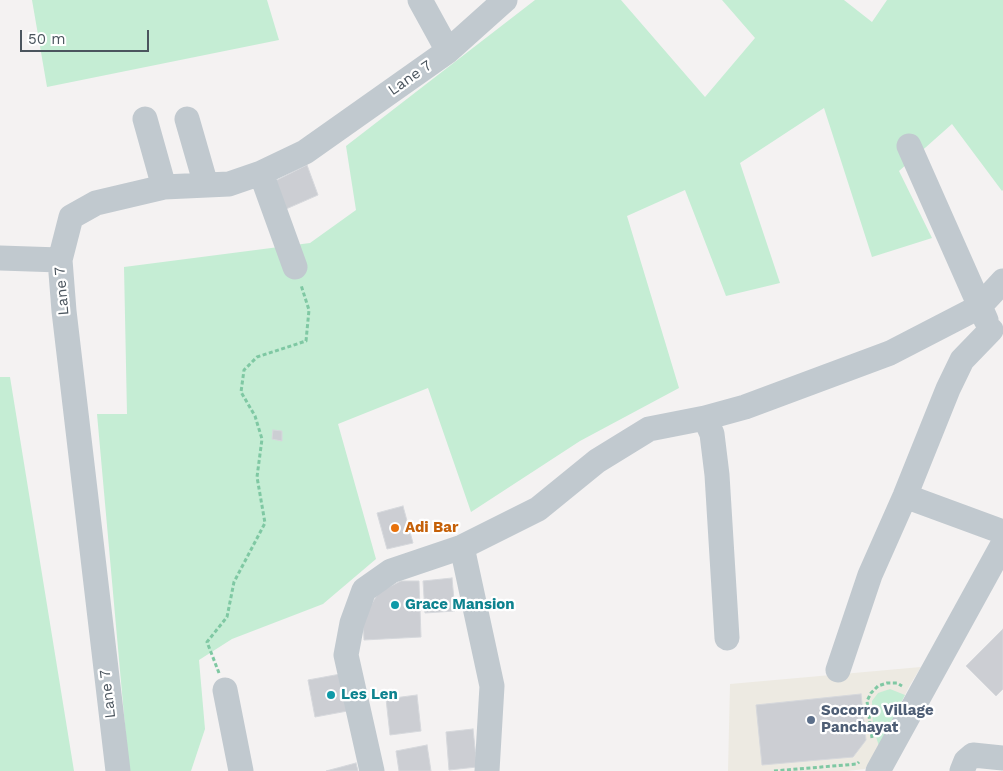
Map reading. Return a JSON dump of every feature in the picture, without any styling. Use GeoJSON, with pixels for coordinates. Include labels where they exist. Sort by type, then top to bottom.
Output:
{"type":"FeatureCollection","features":[{"type":"Feature","properties":{"kind":"street"},"geometry":{"type":"LineString","coordinates":[[420,0],[448,51]]}},
{"type":"Feature","properties":{"kind":"street","name":"Lane 7"},"geometry":{"type":"LineString","coordinates":[[118,771],[80,459],[60,260],[71,217],[96,203],[164,187],[229,184],[261,173],[306,152],[448,51],[504,0]]}},
{"type":"Feature","properties":{"kind":"street"},"geometry":{"type":"LineString","coordinates":[[145,119],[164,187]]}},
{"type":"Feature","properties":{"kind":"street"},"geometry":{"type":"LineString","coordinates":[[187,119],[206,185]]}},
{"type":"Feature","properties":{"kind":"street"},"geometry":{"type":"LineString","coordinates":[[838,670],[870,575],[905,496],[948,388],[962,360],[997,334],[979,307],[909,146]]}},
{"type":"Feature","properties":{"kind":"street"},"geometry":{"type":"LineString","coordinates":[[261,173],[296,267]]}},
{"type":"Feature","properties":{"kind":"street"},"geometry":{"type":"LineString","coordinates":[[0,258],[60,260]]}},
{"type":"Feature","properties":{"kind":"street"},"geometry":{"type":"LineString","coordinates":[[372,771],[346,655],[352,623],[364,590],[391,571],[462,547],[538,509],[596,460],[649,429],[705,418],[745,407],[890,353],[979,307],[1003,281]]}},
{"type":"Feature","properties":{"kind":"street"},"geometry":{"type":"LineString","coordinates":[[705,418],[712,434],[717,474],[727,638]]}},
{"type":"Feature","properties":{"kind":"street"},"geometry":{"type":"LineString","coordinates":[[905,496],[1003,532]]}},
{"type":"Feature","properties":{"kind":"street"},"geometry":{"type":"LineString","coordinates":[[870,764],[920,695],[1003,544]]}},
{"type":"Feature","properties":{"kind":"street"},"geometry":{"type":"LineString","coordinates":[[462,547],[492,686],[487,771]]}},
{"type":"Feature","properties":{"kind":"street"},"geometry":{"type":"LineString","coordinates":[[225,690],[241,771]]}},
{"type":"Feature","properties":{"kind":"street"},"geometry":{"type":"LineString","coordinates":[[962,771],[966,760],[973,755],[1003,758]]}},
{"type":"Feature","properties":{"kind":"path"},"geometry":{"type":"LineString","coordinates":[[225,690],[207,642],[227,617],[234,582],[265,523],[257,477],[262,438],[255,416],[241,392],[244,370],[257,357],[306,341],[309,310],[296,267]]}},
{"type":"Feature","properties":{"kind":"path"},"geometry":{"type":"LineString","coordinates":[[873,743],[867,700],[871,692],[878,686],[887,683],[897,683],[920,695]]}},
{"type":"Feature","properties":{"kind":"path"},"geometry":{"type":"LineString","coordinates":[[774,771],[870,764]]}},
{"type":"Feature","properties":{"kind":"shaded area","name":"Socorro Village Panchayat"},"geometry":{"type":"Polygon","coordinates":[[[921,667],[865,769],[847,771],[728,771],[730,684],[921,667]]]}},
{"type":"Feature","properties":{"kind":"green space"},"geometry":{"type":"Polygon","coordinates":[[[32,0],[267,0],[279,40],[47,87],[32,0]]]}},
{"type":"Feature","properties":{"kind":"green space"},"geometry":{"type":"Polygon","coordinates":[[[535,0],[621,0],[705,97],[755,38],[722,0],[844,0],[872,22],[887,0],[1003,0],[1003,190],[952,124],[899,171],[932,238],[872,257],[824,108],[740,163],[780,283],[726,296],[685,190],[627,216],[679,388],[580,441],[471,512],[428,388],[338,424],[376,559],[323,604],[232,639],[199,660],[205,729],[191,771],[129,771],[97,414],[127,414],[124,267],[310,243],[356,210],[346,146],[535,0]]]}},
{"type":"Feature","properties":{"kind":"green space"},"geometry":{"type":"Polygon","coordinates":[[[0,377],[10,377],[74,771],[0,771],[0,377]]]}},
{"type":"Feature","properties":{"kind":"green space"},"geometry":{"type":"Polygon","coordinates":[[[890,689],[905,695],[879,746],[873,728],[872,701],[878,693],[890,689]]]}},
{"type":"Feature","properties":{"kind":"building"},"geometry":{"type":"Polygon","coordinates":[[[307,165],[318,195],[286,209],[275,181],[307,165]]]}},
{"type":"Feature","properties":{"kind":"building"},"geometry":{"type":"Polygon","coordinates":[[[273,430],[282,431],[282,441],[272,439],[273,430]]]}},
{"type":"Feature","properties":{"kind":"building","name":"Adi Bar"},"geometry":{"type":"Polygon","coordinates":[[[403,506],[413,543],[387,549],[377,513],[403,506]]]}},
{"type":"Feature","properties":{"kind":"building"},"geometry":{"type":"Polygon","coordinates":[[[452,578],[455,611],[425,613],[423,581],[452,578]]]}},
{"type":"Feature","properties":{"kind":"building","name":"Grace Mansion"},"geometry":{"type":"Polygon","coordinates":[[[401,581],[419,581],[421,637],[364,640],[363,618],[379,592],[401,581]]]}},
{"type":"Feature","properties":{"kind":"building"},"geometry":{"type":"Polygon","coordinates":[[[1003,629],[1003,689],[996,696],[966,666],[1003,629]]]}},
{"type":"Feature","properties":{"kind":"building","name":"Les Len"},"geometry":{"type":"Polygon","coordinates":[[[346,673],[353,710],[315,717],[308,680],[346,673]]]}},
{"type":"Feature","properties":{"kind":"building"},"geometry":{"type":"Polygon","coordinates":[[[861,694],[866,740],[853,757],[762,765],[756,705],[861,694]]]}},
{"type":"Feature","properties":{"kind":"building"},"geometry":{"type":"Polygon","coordinates":[[[417,695],[421,731],[390,735],[386,699],[417,695]]]}},
{"type":"Feature","properties":{"kind":"building"},"geometry":{"type":"Polygon","coordinates":[[[473,729],[477,767],[449,770],[446,732],[473,729]]]}},
{"type":"Feature","properties":{"kind":"building"},"geometry":{"type":"Polygon","coordinates":[[[427,745],[431,771],[399,771],[396,751],[427,745]]]}},
{"type":"Feature","properties":{"kind":"building"},"geometry":{"type":"Polygon","coordinates":[[[356,763],[358,771],[326,771],[356,763]]]}},
{"type":"Feature","properties":{"kind":"place","name":"Adi Bar"},"geometry":{"type":"Point","coordinates":[395,528]}},
{"type":"Feature","properties":{"kind":"place","name":"Grace Mansion"},"geometry":{"type":"Point","coordinates":[395,605]}},
{"type":"Feature","properties":{"kind":"place","name":"Les Len"},"geometry":{"type":"Point","coordinates":[331,695]}},
{"type":"Feature","properties":{"kind":"place","name":"Socorro Village Panchayat"},"geometry":{"type":"Point","coordinates":[811,720]}}]}
